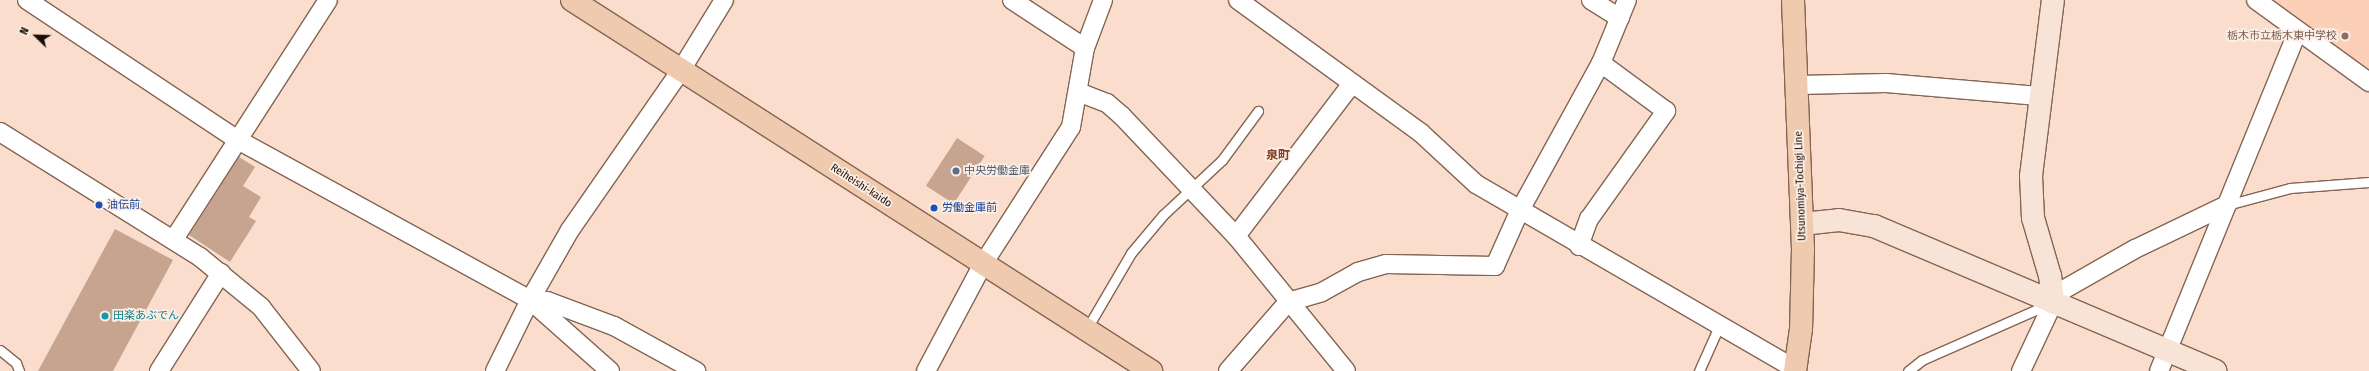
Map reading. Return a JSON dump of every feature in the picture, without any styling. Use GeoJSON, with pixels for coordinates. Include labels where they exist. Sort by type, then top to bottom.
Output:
{"type":"FeatureCollection","features":[{"type":"Feature","properties":{"kind":"main road","name":"Reiheishi-kaido"},"geometry":{"type":"LineString","coordinates":[[572,0],[1151,371]]}},
{"type":"Feature","properties":{"kind":"main road","name":"Utsunomiya-Tochigi Line"},"geometry":{"type":"LineString","coordinates":[[1793,0],[1798,85],[1802,224],[1801,329],[1795,370]]}},
{"type":"Feature","properties":{"kind":"street"},"geometry":{"type":"LineString","coordinates":[[28,0],[238,140],[530,300],[610,371]]}},
{"type":"Feature","properties":{"kind":"street"},"geometry":{"type":"LineString","coordinates":[[174,239],[328,0]]}},
{"type":"Feature","properties":{"kind":"street"},"geometry":{"type":"LineString","coordinates":[[495,371],[530,300],[570,230],[681,70],[724,0]]}},
{"type":"Feature","properties":{"kind":"street"},"geometry":{"type":"LineString","coordinates":[[1012,0],[1085,48]]}},
{"type":"Feature","properties":{"kind":"street"},"geometry":{"type":"LineString","coordinates":[[926,371],[983,264],[1071,127],[1085,48],[1102,0]]}},
{"type":"Feature","properties":{"kind":"street"},"geometry":{"type":"LineString","coordinates":[[1238,0],[1421,133],[1476,184],[1519,212],[1795,370]]}},
{"type":"Feature","properties":{"kind":"street"},"geometry":{"type":"LineString","coordinates":[[1591,0],[1620,18]]}},
{"type":"Feature","properties":{"kind":"street"},"geometry":{"type":"LineString","coordinates":[[1228,371],[1288,302],[1322,292],[1358,272],[1386,264],[1495,266],[1519,212],[1601,63],[1627,0]]}},
{"type":"Feature","properties":{"kind":"street"},"geometry":{"type":"LineString","coordinates":[[2053,0],[2038,96],[2031,176],[2034,218],[2050,276],[2053,303]]}},
{"type":"Feature","properties":{"kind":"street"},"geometry":{"type":"LineString","coordinates":[[2256,0],[2369,82]]}},
{"type":"Feature","properties":{"kind":"street"},"geometry":{"type":"LineString","coordinates":[[2159,371],[2298,31]]}},
{"type":"Feature","properties":{"kind":"street"},"geometry":{"type":"LineString","coordinates":[[1579,246],[1589,219],[1666,111],[1601,63]]}},
{"type":"Feature","properties":{"kind":"street"},"geometry":{"type":"LineString","coordinates":[[1798,85],[1886,83],[2038,96]]}},
{"type":"Feature","properties":{"kind":"street"},"geometry":{"type":"LineString","coordinates":[[1236,236],[1352,84]]}},
{"type":"Feature","properties":{"kind":"street"},"geometry":{"type":"LineString","coordinates":[[1078,92],[1107,104],[1122,116],[1236,236],[1288,302],[1346,371]]}},
{"type":"Feature","properties":{"kind":"street"},"geometry":{"type":"LineString","coordinates":[[0,132],[174,239],[221,273],[261,307],[310,371]]}},
{"type":"Feature","properties":{"kind":"street"},"geometry":{"type":"LineString","coordinates":[[2022,371],[2053,303],[2063,290],[2135,249],[2227,205]]}},
{"type":"Feature","properties":{"kind":"street"},"geometry":{"type":"LineString","coordinates":[[1802,224],[1839,220],[1874,226],[2216,371]]}},
{"type":"Feature","properties":{"kind":"street"},"geometry":{"type":"LineString","coordinates":[[159,371],[221,273]]}},
{"type":"Feature","properties":{"kind":"street"},"geometry":{"type":"LineString","coordinates":[[530,300],[547,301],[614,326],[696,371]]}},
{"type":"Feature","properties":{"kind":"lane"},"geometry":{"type":"LineString","coordinates":[[1086,330],[1131,253],[1191,188],[1222,160],[1258,111]]}},
{"type":"Feature","properties":{"kind":"lane"},"geometry":{"type":"LineString","coordinates":[[2227,205],[2290,188],[2369,182]]}},
{"type":"Feature","properties":{"kind":"lane"},"geometry":{"type":"LineString","coordinates":[[1908,371],[1922,360],[2053,303]]}},
{"type":"Feature","properties":{"kind":"lane"},"geometry":{"type":"LineString","coordinates":[[1699,371],[1719,326]]}},
{"type":"Feature","properties":{"kind":"lane"},"geometry":{"type":"LineString","coordinates":[[0,350],[16,363],[19,371]]}},
{"type":"Feature","properties":{"kind":"shaded area","name":"栃木市立栃木東中学校"},"geometry":{"type":"Polygon","coordinates":[[[2272,0],[2369,0],[2369,71],[2272,0]]]}},
{"type":"Feature","properties":{"kind":"building","name":"中央労働金庫"},"geometry":{"type":"Polygon","coordinates":[[[957,138],[985,156],[954,204],[926,186],[957,138]]]}},
{"type":"Feature","properties":{"kind":"building"},"geometry":{"type":"Polygon","coordinates":[[[239,157],[255,167],[243,186],[261,197],[249,217],[256,221],[230,262],[189,235],[239,157]]]}},
{"type":"Feature","properties":{"kind":"building","name":"田楽あぶでん"},"geometry":{"type":"Polygon","coordinates":[[[115,229],[173,260],[113,371],[38,371],[115,229]]]}},
{"type":"Feature","properties":{"kind":"place","name":"栃木市立栃木東中学校"},"geometry":{"type":"Point","coordinates":[2345,36]}},
{"type":"Feature","properties":{"kind":"place","name":"中央労働金庫"},"geometry":{"type":"Point","coordinates":[956,171]}},
{"type":"Feature","properties":{"kind":"place","name":"油伝前"},"geometry":{"type":"Point","coordinates":[99,205]}},
{"type":"Feature","properties":{"kind":"place","name":"労働金庫前"},"geometry":{"type":"Point","coordinates":[934,208]}},
{"type":"Feature","properties":{"kind":"place","name":"田楽あぶでん"},"geometry":{"type":"Point","coordinates":[105,316]}},
{"type":"Feature","properties":{"kind":"district","name":"泉町"},"geometry":{"type":"Point","coordinates":[1278,156]}}]}
